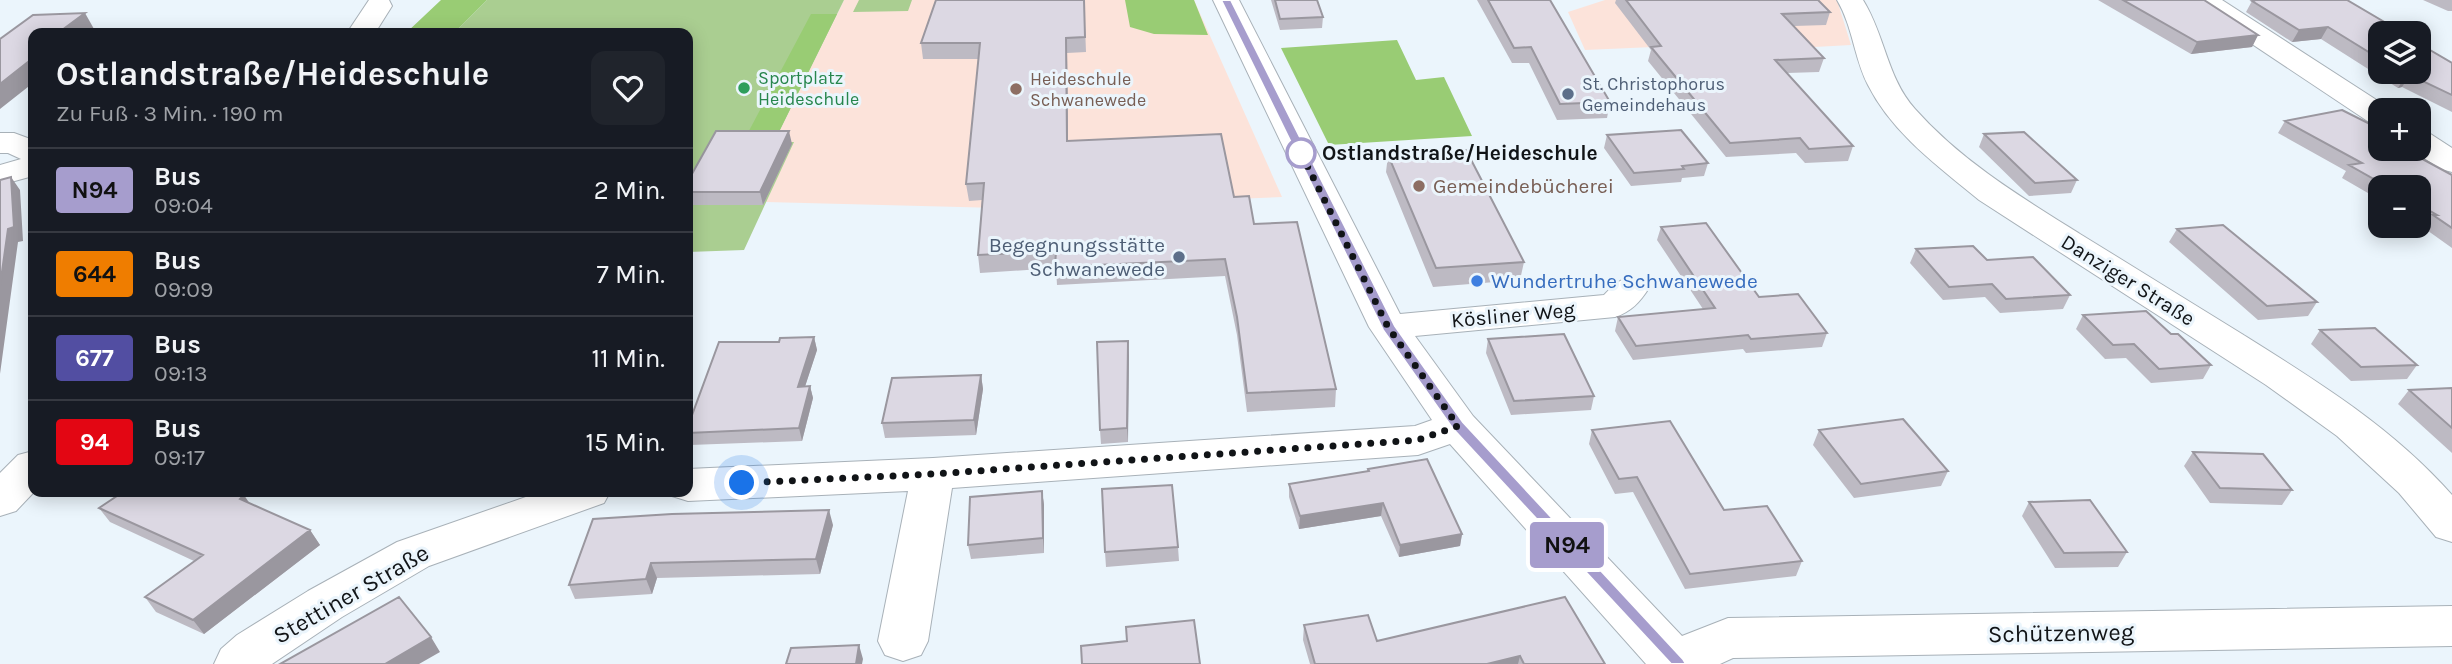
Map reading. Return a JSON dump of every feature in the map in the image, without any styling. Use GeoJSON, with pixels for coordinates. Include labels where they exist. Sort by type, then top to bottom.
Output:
{"type":"FeatureCollection","features":[{"type":"Feature","properties":{"kind":"street"},"geometry":{"type":"LineString","coordinates":[[1226,0],[1388,327],[1458,426],[1676,663]]}},
{"type":"Feature","properties":{"kind":"street","name":"Danziger Straße"},"geometry":{"type":"LineString","coordinates":[[1850,0],[1858,12],[1874,68],[1885,90],[1926,137],[1956,164],[1991,193],[2280,376],[2352,426],[2415,482],[2452,525]]}},
{"type":"Feature","properties":{"kind":"street"},"geometry":{"type":"LineString","coordinates":[[2204,0],[2368,107]]}},
{"type":"Feature","properties":{"kind":"street"},"geometry":{"type":"LineString","coordinates":[[364,28],[379,6]]}},
{"type":"Feature","properties":{"kind":"street"},"geometry":{"type":"LineString","coordinates":[[0,143],[14,143],[28,150]]}},
{"type":"Feature","properties":{"kind":"street"},"geometry":{"type":"LineString","coordinates":[[2431,148],[2452,162]]}},
{"type":"Feature","properties":{"kind":"street"},"geometry":{"type":"LineString","coordinates":[[0,175],[28,167]]}},
{"type":"Feature","properties":{"kind":"street","name":"Kösliner Weg"},"geometry":{"type":"LineString","coordinates":[[1388,327],[1615,305],[1631,288]]}},
{"type":"Feature","properties":{"kind":"street"},"geometry":{"type":"LineString","coordinates":[[693,485],[933,474],[1418,440],[1458,426]]}},
{"type":"Feature","properties":{"kind":"street"},"geometry":{"type":"LineString","coordinates":[[0,500],[28,471]]}},
{"type":"Feature","properties":{"kind":"street"},"geometry":{"type":"LineString","coordinates":[[903,641],[933,474]]}},
{"type":"Feature","properties":{"kind":"street","name":"Stettiner Straße"},"geometry":{"type":"LineString","coordinates":[[239,664],[255,649],[325,604],[413,554],[574,497]]}},
{"type":"Feature","properties":{"kind":"street","name":"Schützenweg"},"geometry":{"type":"LineString","coordinates":[[1676,663],[1728,638],[2452,626]]}},
{"type":"Feature","properties":{"kind":"shaded area","name":"Heideschule Schwanewede"},"geometry":{"type":"Polygon","coordinates":[[[844,0],[1194,0],[1282,197],[999,208],[766,202],[793,143],[774,142],[844,0]]]}},
{"type":"Feature","properties":{"kind":"shaded area"},"geometry":{"type":"Polygon","coordinates":[[[1605,0],[1837,0],[1851,45],[1704,53],[1699,45],[1585,50],[1568,12],[1605,0]]]}},
{"type":"Feature","properties":{"kind":"green space"},"geometry":{"type":"Polygon","coordinates":[[[441,0],[487,0],[459,28],[411,28],[441,0]]]}},
{"type":"Feature","properties":{"kind":"green space","name":"Sportplatz Heideschule"},"geometry":{"type":"Polygon","coordinates":[[[487,0],[844,0],[774,142],[794,142],[744,250],[693,252],[693,28],[459,28],[487,0]]]}},
{"type":"Feature","properties":{"kind":"green space"},"geometry":{"type":"Polygon","coordinates":[[[859,0],[912,0],[908,11],[853,12],[859,0]]]}},
{"type":"Feature","properties":{"kind":"green space"},"geometry":{"type":"Polygon","coordinates":[[[1125,0],[1194,0],[1208,35],[1154,34],[1130,27],[1125,0]]]}},
{"type":"Feature","properties":{"kind":"green space"},"geometry":{"type":"Polygon","coordinates":[[[811,14],[837,14],[774,142],[743,142],[811,14]]]}},
{"type":"Feature","properties":{"kind":"green space"},"geometry":{"type":"Polygon","coordinates":[[[1397,40],[1416,80],[1444,77],[1472,136],[1329,145],[1281,48],[1397,40]]]}},
{"type":"Feature","properties":{"kind":"building"},"geometry":{"type":"Polygon","coordinates":[[[936,0],[1084,0],[1085,37],[1066,38],[1067,141],[1221,134],[1234,197],[1249,196],[1254,224],[1297,222],[1336,389],[1247,393],[1237,317],[1225,259],[1055,267],[1056,251],[978,255],[984,183],[966,184],[980,43],[921,43],[936,0]]]}},
{"type":"Feature","properties":{"kind":"building"},"geometry":{"type":"Polygon","coordinates":[[[1275,0],[1317,0],[1323,17],[1280,19],[1275,0]]]}},
{"type":"Feature","properties":{"kind":"building"},"geometry":{"type":"Polygon","coordinates":[[[1488,0],[1550,0],[1610,102],[1560,104],[1531,47],[1514,48],[1488,0]]]}},
{"type":"Feature","properties":{"kind":"building"},"geometry":{"type":"Polygon","coordinates":[[[1626,0],[1818,0],[1830,12],[1782,14],[1824,58],[1775,60],[1853,146],[1809,149],[1800,138],[1730,143],[1651,47],[1661,46],[1626,0]]]}},
{"type":"Feature","properties":{"kind":"building"},"geometry":{"type":"Polygon","coordinates":[[[2123,0],[2204,0],[2258,35],[2197,42],[2123,0]]]}},
{"type":"Feature","properties":{"kind":"building"},"geometry":{"type":"Polygon","coordinates":[[[2347,0],[2383,21],[2368,21],[2368,52],[2328,27],[2299,30],[2252,1],[2347,0]]]}},
{"type":"Feature","properties":{"kind":"building"},"geometry":{"type":"Polygon","coordinates":[[[85,13],[65,28],[28,28],[28,62],[0,84],[0,39],[33,15],[85,13]]]}},
{"type":"Feature","properties":{"kind":"building"},"geometry":{"type":"Polygon","coordinates":[[[2431,51],[2452,63],[2452,95],[2429,84],[2431,51]]]}},
{"type":"Feature","properties":{"kind":"building"},"geometry":{"type":"Polygon","coordinates":[[[2342,110],[2368,123],[2368,161],[2426,161],[2452,175],[2452,228],[2431,212],[2431,175],[2368,176],[2349,165],[2362,163],[2285,121],[2342,110]]]}},
{"type":"Feature","properties":{"kind":"building"},"geometry":{"type":"Polygon","coordinates":[[[1681,130],[1708,163],[1682,166],[1684,169],[1634,173],[1607,135],[1681,130]]]}},
{"type":"Feature","properties":{"kind":"building"},"geometry":{"type":"Polygon","coordinates":[[[716,131],[789,131],[760,192],[693,192],[693,172],[716,131]]]}},
{"type":"Feature","properties":{"kind":"building"},"geometry":{"type":"Polygon","coordinates":[[[2024,132],[2077,180],[2035,183],[1984,134],[2024,132]]]}},
{"type":"Feature","properties":{"kind":"building"},"geometry":{"type":"Polygon","coordinates":[[[1466,150],[1524,262],[1436,268],[1388,155],[1466,150]]]}},
{"type":"Feature","properties":{"kind":"building"},"geometry":{"type":"Polygon","coordinates":[[[11,177],[14,227],[8,229],[0,286],[0,180],[11,177]]]}},
{"type":"Feature","properties":{"kind":"building"},"geometry":{"type":"Polygon","coordinates":[[[1706,223],[1759,297],[1798,294],[1827,333],[1751,339],[1748,335],[1636,346],[1618,317],[1715,308],[1661,227],[1706,223]]]}},
{"type":"Feature","properties":{"kind":"building"},"geometry":{"type":"Polygon","coordinates":[[[2223,225],[2317,302],[2267,306],[2177,229],[2223,225]]]}},
{"type":"Feature","properties":{"kind":"building"},"geometry":{"type":"Polygon","coordinates":[[[1973,246],[1987,260],[2033,257],[2070,295],[2006,299],[1992,284],[1949,287],[1916,249],[1973,246]]]}},
{"type":"Feature","properties":{"kind":"building"},"geometry":{"type":"Polygon","coordinates":[[[2146,311],[2171,334],[2178,334],[2211,365],[2159,369],[2134,344],[2113,345],[2083,315],[2146,311]]]}},
{"type":"Feature","properties":{"kind":"building"},"geometry":{"type":"Polygon","coordinates":[[[2375,328],[2417,365],[2361,367],[2320,330],[2375,328]]]}},
{"type":"Feature","properties":{"kind":"building"},"geometry":{"type":"Polygon","coordinates":[[[1564,334],[1594,396],[1514,401],[1488,339],[1564,334]]]}},
{"type":"Feature","properties":{"kind":"building"},"geometry":{"type":"Polygon","coordinates":[[[814,337],[798,387],[810,386],[799,428],[693,433],[693,412],[719,342],[779,342],[780,338],[814,337]]]}},
{"type":"Feature","properties":{"kind":"building"},"geometry":{"type":"Polygon","coordinates":[[[1128,341],[1127,428],[1100,430],[1097,342],[1128,341]]]}},
{"type":"Feature","properties":{"kind":"building"},"geometry":{"type":"Polygon","coordinates":[[[981,375],[974,420],[882,423],[892,378],[981,375]]]}},
{"type":"Feature","properties":{"kind":"building"},"geometry":{"type":"Polygon","coordinates":[[[2452,388],[2452,428],[2409,390],[2452,388]]]}},
{"type":"Feature","properties":{"kind":"building"},"geometry":{"type":"Polygon","coordinates":[[[1903,419],[1948,471],[1861,484],[1819,430],[1903,419]]]}},
{"type":"Feature","properties":{"kind":"building"},"geometry":{"type":"Polygon","coordinates":[[[1670,421],[1724,510],[1767,506],[1802,561],[1690,574],[1637,477],[1619,479],[1592,430],[1670,421]]]}},
{"type":"Feature","properties":{"kind":"building"},"geometry":{"type":"Polygon","coordinates":[[[2193,452],[2263,454],[2292,490],[2220,488],[2193,452]]]}},
{"type":"Feature","properties":{"kind":"building"},"geometry":{"type":"Polygon","coordinates":[[[1427,459],[1462,534],[1400,545],[1383,503],[1300,516],[1289,484],[1369,471],[1368,469],[1427,459]]]}},
{"type":"Feature","properties":{"kind":"building"},"geometry":{"type":"Polygon","coordinates":[[[1172,485],[1178,547],[1105,552],[1102,489],[1172,485]]]}},
{"type":"Feature","properties":{"kind":"building"},"geometry":{"type":"Polygon","coordinates":[[[1042,491],[1043,538],[968,545],[970,497],[1042,491]]]}},
{"type":"Feature","properties":{"kind":"building"},"geometry":{"type":"Polygon","coordinates":[[[116,497],[242,497],[240,499],[310,530],[193,620],[145,597],[203,555],[99,508],[116,497]]]}},
{"type":"Feature","properties":{"kind":"building"},"geometry":{"type":"Polygon","coordinates":[[[2090,500],[2127,552],[2064,553],[2029,502],[2090,500]]]}},
{"type":"Feature","properties":{"kind":"building"},"geometry":{"type":"Polygon","coordinates":[[[829,510],[816,559],[651,563],[646,579],[569,585],[593,519],[829,510]]]}},
{"type":"Feature","properties":{"kind":"building"},"geometry":{"type":"Polygon","coordinates":[[[399,597],[431,637],[385,664],[280,664],[399,597]]]}},
{"type":"Feature","properties":{"kind":"building"},"geometry":{"type":"Polygon","coordinates":[[[1565,597],[1605,664],[1524,664],[1520,656],[1487,664],[1315,664],[1304,625],[1368,615],[1377,641],[1565,597]]]}},
{"type":"Feature","properties":{"kind":"building"},"geometry":{"type":"Polygon","coordinates":[[[1194,620],[1200,664],[1082,664],[1081,646],[1127,641],[1126,627],[1194,620]]]}},
{"type":"Feature","properties":{"kind":"building"},"geometry":{"type":"Polygon","coordinates":[[[859,645],[856,664],[786,664],[791,648],[859,645]]]}},
{"type":"Feature","properties":{"kind":"bus line","name":"N94"},"geometry":{"type":"LineString","coordinates":[[1226,0],[1388,327],[1458,426],[1677,664]]}},
{"type":"Feature","properties":{"kind":"place","name":"Sportplatz Heideschule"},"geometry":{"type":"Point","coordinates":[744,88]}},
{"type":"Feature","properties":{"kind":"place","name":"Heideschule Schwanewede"},"geometry":{"type":"Point","coordinates":[1016,89]}},
{"type":"Feature","properties":{"kind":"place","name":"St. Christophorus Gemeindehaus"},"geometry":{"type":"Point","coordinates":[1568,94]}},
{"type":"Feature","properties":{"kind":"place","name":"Ostlandstraße/Heideschule"},"geometry":{"type":"Point","coordinates":[1301,153]}},
{"type":"Feature","properties":{"kind":"place","name":"Gemeindebücherei"},"geometry":{"type":"Point","coordinates":[1419,186]}},
{"type":"Feature","properties":{"kind":"place","name":"Begegnungsstätte Schwanewede"},"geometry":{"type":"Point","coordinates":[1179,257]}},
{"type":"Feature","properties":{"kind":"place","name":"Wundertruhe Schwanewede"},"geometry":{"type":"Point","coordinates":[1477,281]}},
{"type":"Feature","properties":{"kind":"route"},"geometry":{"type":"LineString","coordinates":[[742,483],[933,474],[1418,440],[1458,426],[1388,327],[1301,153]]}}]}
